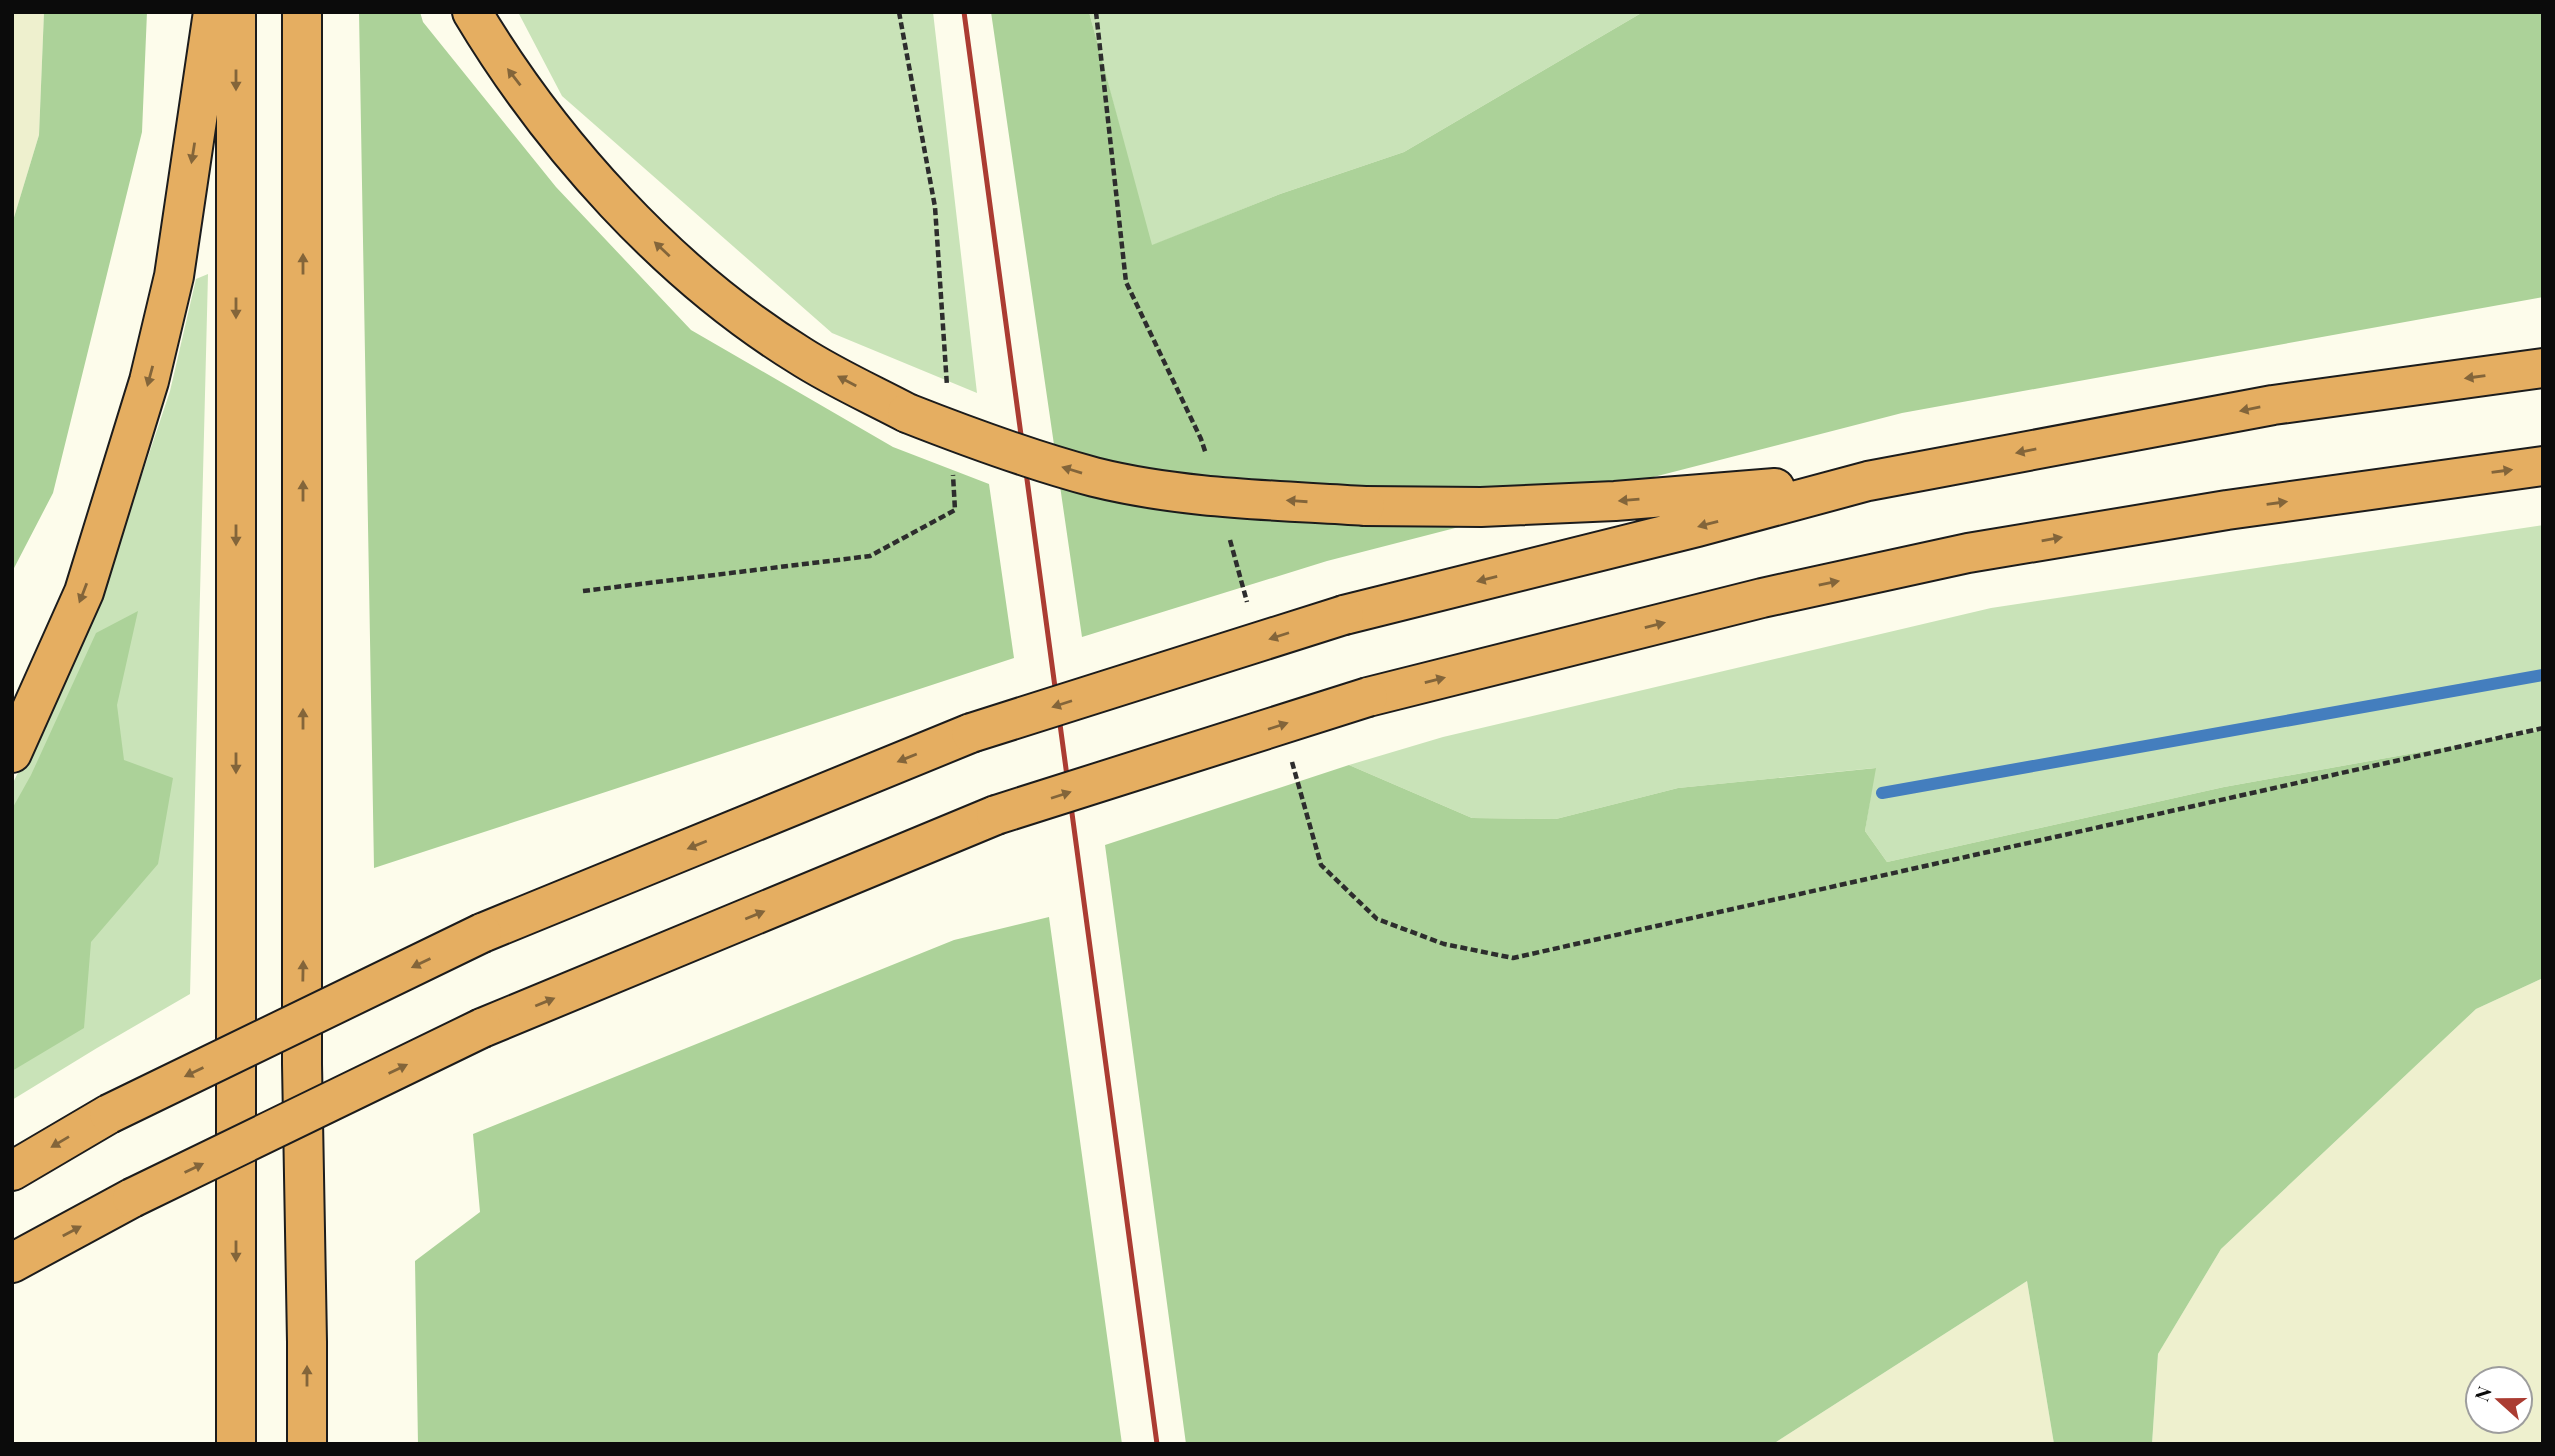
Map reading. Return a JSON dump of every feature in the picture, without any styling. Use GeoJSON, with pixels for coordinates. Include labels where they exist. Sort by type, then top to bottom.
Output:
{"type":"FeatureCollection","features":[{"type":"Feature","properties":{"kind":"highway"},"geometry":{"type":"LineString","coordinates":[[12,753],[84,592],[149,381],[174,276],[213,12]]}},
{"type":"Feature","properties":{"kind":"highway"},"geometry":{"type":"LineString","coordinates":[[236,12],[236,1444]]}},
{"type":"Feature","properties":{"kind":"highway"},"geometry":{"type":"LineString","coordinates":[[302,12],[302,1064],[307,1444]]}},
{"type":"Feature","properties":{"kind":"highway"},"geometry":{"type":"LineString","coordinates":[[472,12],[500,60],[562,139],[618,206],[667,254],[731,307],[799,355],[907,413],[994,446],[1095,477],[1167,490],[1365,506],[1480,507],[1615,501],[1868,481]]}},
{"type":"Feature","properties":{"kind":"highway"},"geometry":{"type":"LineString","coordinates":[[12,1171],[109,1114],[482,933],[971,733],[1344,615],[1697,527],[1868,481],[2273,405],[2543,368]]}},
{"type":"Feature","properties":{"kind":"highway"},"geometry":{"type":"LineString","coordinates":[[12,1263],[132,1198],[482,1028],[996,815],[1368,697],[1762,598],[1968,553],[2227,510],[2543,466]]}},
{"type":"Feature","properties":{"kind":"path"},"geometry":{"type":"LineString","coordinates":[[1096,12],[1126,282],[1201,439],[1209,466]]}},
{"type":"Feature","properties":{"kind":"path"},"geometry":{"type":"LineString","coordinates":[[1227,532],[1250,612]]}},
{"type":"Feature","properties":{"kind":"path"},"geometry":{"type":"LineString","coordinates":[[1291,758],[1321,865],[1377,919],[1444,944],[1513,958],[2543,728]]}},
{"type":"Feature","properties":{"kind":"green space"},"geometry":{"type":"Polygon","coordinates":[[[12,12],[44,12],[39,135],[12,224],[12,12]]]}},
{"type":"Feature","properties":{"kind":"green space"},"geometry":{"type":"Polygon","coordinates":[[[44,12],[147,12],[142,132],[53,493],[12,572],[12,224],[39,135],[44,12]]]}},
{"type":"Feature","properties":{"kind":"green space"},"geometry":{"type":"Polygon","coordinates":[[[359,12],[420,12],[423,22],[556,187],[691,330],[893,447],[989,484],[1014,658],[374,868],[359,12]]]}},
{"type":"Feature","properties":{"kind":"green space"},"geometry":{"type":"Polygon","coordinates":[[[518,12],[933,12],[977,393],[832,333],[562,96],[518,12]]]}},
{"type":"Feature","properties":{"kind":"green space"},"geometry":{"type":"Polygon","coordinates":[[[991,12],[1089,12],[1152,245],[1280,194],[1404,152],[1643,12],[2543,12],[2543,297],[1902,413],[1327,561],[1082,637],[991,12]]]}},
{"type":"Feature","properties":{"kind":"green space"},"geometry":{"type":"Polygon","coordinates":[[[1089,12],[1643,12],[1404,152],[1280,194],[1151,246],[1089,12]]]}},
{"type":"Feature","properties":{"kind":"green space"},"geometry":{"type":"Polygon","coordinates":[[[208,274],[190,994],[12,1100],[12,785],[99,604],[170,391],[196,279],[208,274]]]}},
{"type":"Feature","properties":{"kind":"green space"},"geometry":{"type":"Polygon","coordinates":[[[2543,525],[2543,730],[2224,787],[1887,862],[1865,831],[1875,768],[1678,788],[1556,819],[1472,818],[1349,765],[1443,737],[1991,608],[2543,525]]]}},
{"type":"Feature","properties":{"kind":"green space"},"geometry":{"type":"Polygon","coordinates":[[[138,611],[117,705],[124,760],[173,778],[158,864],[91,942],[84,1028],[12,1071],[12,809],[31,775],[96,633],[138,611]]]}},
{"type":"Feature","properties":{"kind":"green space"},"geometry":{"type":"Polygon","coordinates":[[[2543,730],[2543,978],[2476,1009],[2221,1249],[2158,1354],[2152,1444],[2054,1444],[2027,1281],[1773,1444],[1186,1444],[1105,845],[1349,765],[1472,818],[1556,819],[1678,788],[1876,768],[1865,831],[1887,862],[2224,787],[2543,730]]]}},
{"type":"Feature","properties":{"kind":"green space"},"geometry":{"type":"Polygon","coordinates":[[[1049,917],[1122,1444],[418,1444],[415,1261],[480,1212],[473,1134],[954,940],[1049,917]]]}},
{"type":"Feature","properties":{"kind":"green space"},"geometry":{"type":"Polygon","coordinates":[[[2543,978],[2543,1444],[2152,1444],[2158,1354],[2221,1249],[2476,1009],[2543,978]]]}},
{"type":"Feature","properties":{"kind":"green space"},"geometry":{"type":"Polygon","coordinates":[[[2027,1281],[2054,1444],[1773,1444],[2027,1281]]]}},
{"type":"Feature","properties":{"kind":"waterway"},"geometry":{"type":"LineString","coordinates":[[1882,793],[2543,675]]}},
{"type":"Feature","properties":{"kind":"railway"},"geometry":{"type":"LineString","coordinates":[[964,12],[1157,1444]]}}]}
